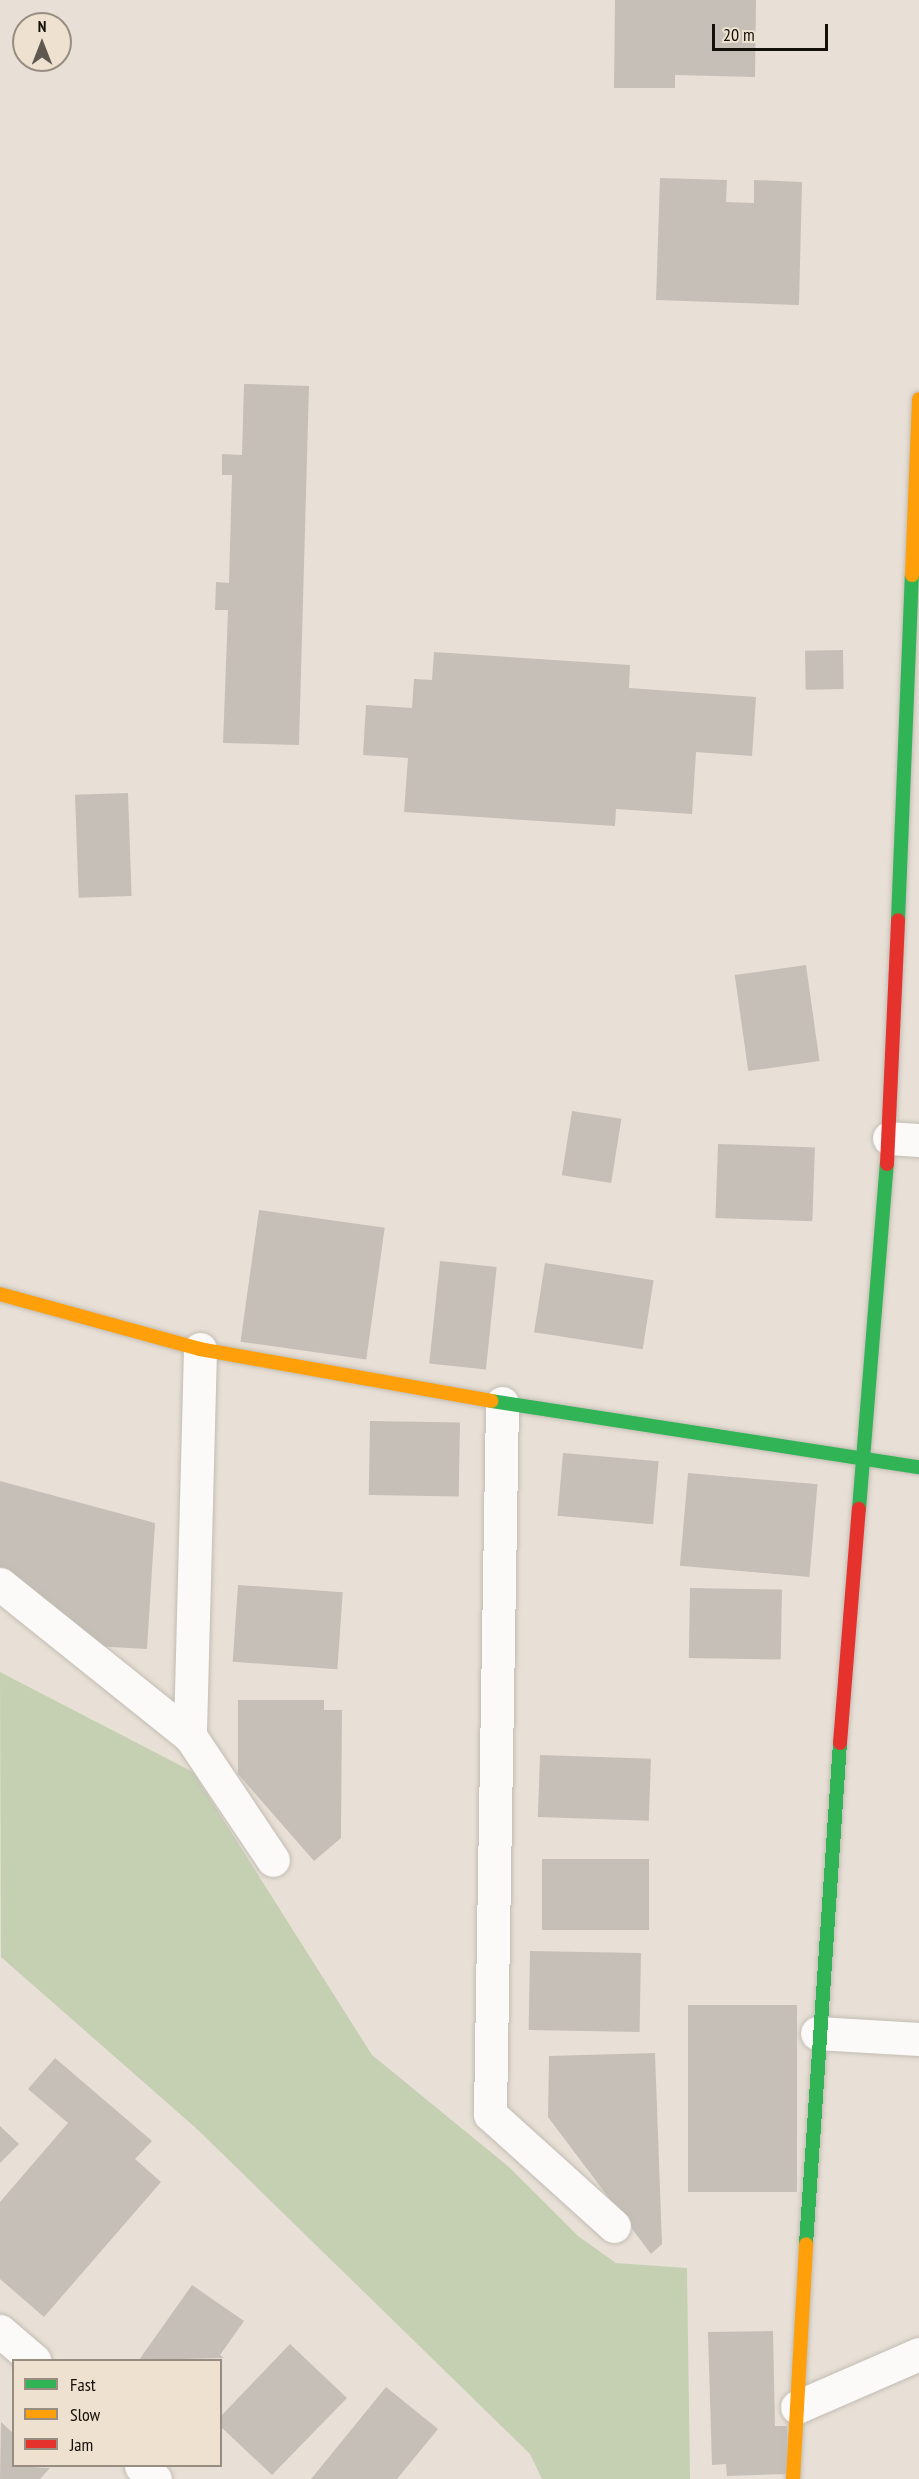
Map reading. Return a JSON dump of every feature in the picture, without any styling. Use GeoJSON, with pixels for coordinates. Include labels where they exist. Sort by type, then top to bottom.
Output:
{"type":"FeatureCollection","features":[{"type":"Feature","properties":{"kind":"street"},"geometry":{"type":"LineString","coordinates":[[793,2479],[817,2033],[866,1461],[904,1139],[919,399]]}},
{"type":"Feature","properties":{"kind":"street"},"geometry":{"type":"LineString","coordinates":[[0,1294],[200,1349],[502,1403],[866,1461],[919,1467]]}},
{"type":"Feature","properties":{"kind":"street"},"geometry":{"type":"LineString","coordinates":[[190,1736],[200,1349]]}},
{"type":"Feature","properties":{"kind":"street"},"geometry":{"type":"LineString","coordinates":[[502,1403],[490,2114],[614,2226]]}},
{"type":"Feature","properties":{"kind":"street"},"geometry":{"type":"LineString","coordinates":[[0,1584],[190,1736],[273,1860]]}},
{"type":"Feature","properties":{"kind":"street"},"geometry":{"type":"LineString","coordinates":[[817,2033],[919,2039]]}},
{"type":"Feature","properties":{"kind":"street"},"geometry":{"type":"LineString","coordinates":[[0,2331],[32,2359]]}},
{"type":"Feature","properties":{"kind":"street"},"geometry":{"type":"LineString","coordinates":[[797,2407],[919,2354]]}},
{"type":"Feature","properties":{"kind":"street"},"geometry":{"type":"LineString","coordinates":[[142,2467],[154,2479]]}},
{"type":"Feature","properties":{"kind":"green space"},"geometry":{"type":"Polygon","coordinates":[[[0,1672],[193,1772],[372,2055],[509,2167],[578,2236],[616,2263],[687,2268],[690,2479],[542,2479],[530,2454],[197,2129],[1,1957],[0,1672]]]}},
{"type":"Feature","properties":{"kind":"building"},"geometry":{"type":"Polygon","coordinates":[[[615,0],[756,0],[755,77],[675,75],[675,88],[614,88],[615,0]]]}},
{"type":"Feature","properties":{"kind":"building"},"geometry":{"type":"Polygon","coordinates":[[[660,178],[727,180],[726,202],[754,203],[754,180],[802,182],[799,305],[656,300],[660,178]]]}},
{"type":"Feature","properties":{"kind":"building"},"geometry":{"type":"Polygon","coordinates":[[[244,384],[309,386],[299,745],[223,743],[228,610],[215,610],[216,582],[229,583],[232,475],[222,475],[222,454],[242,455],[244,384]]]}},
{"type":"Feature","properties":{"kind":"building"},"geometry":{"type":"Polygon","coordinates":[[[843,650],[844,689],[806,690],[805,651],[843,650]]]}},
{"type":"Feature","properties":{"kind":"building"},"geometry":{"type":"Polygon","coordinates":[[[434,652],[630,665],[629,688],[756,697],[752,756],[696,752],[692,814],[616,809],[615,826],[404,812],[408,758],[363,755],[366,705],[412,708],[414,679],[432,680],[434,652]]]}},
{"type":"Feature","properties":{"kind":"building"},"geometry":{"type":"Polygon","coordinates":[[[128,793],[132,896],[79,898],[75,795],[128,793]]]}},
{"type":"Feature","properties":{"kind":"building"},"geometry":{"type":"Polygon","coordinates":[[[806,965],[819,1061],[748,1071],[735,975],[806,965]]]}},
{"type":"Feature","properties":{"kind":"building"},"geometry":{"type":"Polygon","coordinates":[[[572,1111],[621,1119],[611,1183],[562,1175],[572,1111]]]}},
{"type":"Feature","properties":{"kind":"building"},"geometry":{"type":"Polygon","coordinates":[[[718,1144],[815,1147],[812,1221],[715,1218],[718,1144]]]}},
{"type":"Feature","properties":{"kind":"building"},"geometry":{"type":"Polygon","coordinates":[[[259,1210],[385,1228],[366,1359],[240,1342],[259,1210]]]}},
{"type":"Feature","properties":{"kind":"building"},"geometry":{"type":"Polygon","coordinates":[[[440,1261],[497,1267],[486,1369],[429,1363],[440,1261]]]}},
{"type":"Feature","properties":{"kind":"building"},"geometry":{"type":"Polygon","coordinates":[[[545,1263],[654,1280],[643,1349],[534,1332],[545,1263]]]}},
{"type":"Feature","properties":{"kind":"building"},"geometry":{"type":"Polygon","coordinates":[[[370,1421],[460,1423],[459,1497],[369,1495],[370,1421]]]}},
{"type":"Feature","properties":{"kind":"building"},"geometry":{"type":"Polygon","coordinates":[[[563,1453],[659,1461],[653,1524],[558,1516],[563,1453]]]}},
{"type":"Feature","properties":{"kind":"building"},"geometry":{"type":"Polygon","coordinates":[[[688,1473],[818,1484],[809,1577],[680,1566],[688,1473]]]}},
{"type":"Feature","properties":{"kind":"building"},"geometry":{"type":"Polygon","coordinates":[[[0,1481],[155,1523],[147,1649],[92,1646],[0,1578],[0,1481]]]}},
{"type":"Feature","properties":{"kind":"building"},"geometry":{"type":"Polygon","coordinates":[[[238,1585],[343,1592],[337,1669],[233,1662],[238,1585]]]}},
{"type":"Feature","properties":{"kind":"building"},"geometry":{"type":"Polygon","coordinates":[[[690,1588],[782,1590],[781,1660],[689,1658],[690,1588]]]}},
{"type":"Feature","properties":{"kind":"building"},"geometry":{"type":"Polygon","coordinates":[[[238,1700],[324,1700],[324,1710],[342,1710],[341,1838],[314,1861],[238,1774],[238,1700]]]}},
{"type":"Feature","properties":{"kind":"building"},"geometry":{"type":"Polygon","coordinates":[[[540,1755],[651,1759],[649,1821],[538,1817],[540,1755]]]}},
{"type":"Feature","properties":{"kind":"building"},"geometry":{"type":"Polygon","coordinates":[[[542,1859],[649,1859],[649,1930],[542,1930],[542,1859]]]}},
{"type":"Feature","properties":{"kind":"building"},"geometry":{"type":"Polygon","coordinates":[[[530,1951],[641,1953],[640,2032],[529,2030],[530,1951]]]}},
{"type":"Feature","properties":{"kind":"building"},"geometry":{"type":"Polygon","coordinates":[[[688,2005],[797,2005],[797,2192],[688,2192],[688,2005]]]}},
{"type":"Feature","properties":{"kind":"building"},"geometry":{"type":"Polygon","coordinates":[[[655,2053],[662,2244],[651,2254],[548,2117],[549,2056],[655,2053]]]}},
{"type":"Feature","properties":{"kind":"building"},"geometry":{"type":"Polygon","coordinates":[[[55,2058],[152,2141],[135,2159],[161,2182],[44,2317],[0,2279],[0,2202],[68,2123],[28,2089],[55,2058]]]}},
{"type":"Feature","properties":{"kind":"building"},"geometry":{"type":"Polygon","coordinates":[[[0,2126],[19,2144],[0,2163],[0,2126]]]}},
{"type":"Feature","properties":{"kind":"building"},"geometry":{"type":"Polygon","coordinates":[[[192,2285],[244,2321],[220,2355],[224,2358],[140,2359],[192,2285]]]}},
{"type":"Feature","properties":{"kind":"building"},"geometry":{"type":"Polygon","coordinates":[[[773,2331],[775,2426],[787,2426],[788,2474],[727,2476],[726,2464],[712,2465],[708,2332],[773,2331]]]}},
{"type":"Feature","properties":{"kind":"building"},"geometry":{"type":"Polygon","coordinates":[[[290,2344],[347,2398],[272,2475],[222,2428],[222,2415],[290,2344]]]}},
{"type":"Feature","properties":{"kind":"building"},"geometry":{"type":"Polygon","coordinates":[[[386,2387],[438,2429],[397,2479],[311,2479],[386,2387]]]}},
{"type":"Feature","properties":{"kind":"building"},"geometry":{"type":"Polygon","coordinates":[[[1,2422],[12,2432],[12,2467],[50,2468],[40,2479],[0,2479],[1,2422]]]}},
{"type":"Feature","properties":{"kind":"traffic: fast"},"geometry":{"type":"LineString","coordinates":[[898,920],[912,575]]}},
{"type":"Feature","properties":{"kind":"traffic: fast"},"geometry":{"type":"LineString","coordinates":[[859,1509],[887,1164]]}},
{"type":"Feature","properties":{"kind":"traffic: fast"},"geometry":{"type":"LineString","coordinates":[[491,1401],[919,1467]]}},
{"type":"Feature","properties":{"kind":"traffic: fast"},"geometry":{"type":"LineString","coordinates":[[806,2244],[840,1743]]}},
{"type":"Feature","properties":{"kind":"traffic: slow"},"geometry":{"type":"LineString","coordinates":[[912,575],[919,399]]}},
{"type":"Feature","properties":{"kind":"traffic: slow"},"geometry":{"type":"LineString","coordinates":[[0,1294],[200,1349],[491,1401]]}},
{"type":"Feature","properties":{"kind":"traffic: slow"},"geometry":{"type":"LineString","coordinates":[[793,2479],[806,2244]]}},
{"type":"Feature","properties":{"kind":"traffic: jam"},"geometry":{"type":"LineString","coordinates":[[887,1164],[898,920]]}},
{"type":"Feature","properties":{"kind":"traffic: jam"},"geometry":{"type":"LineString","coordinates":[[840,1743],[859,1509]]}}]}
